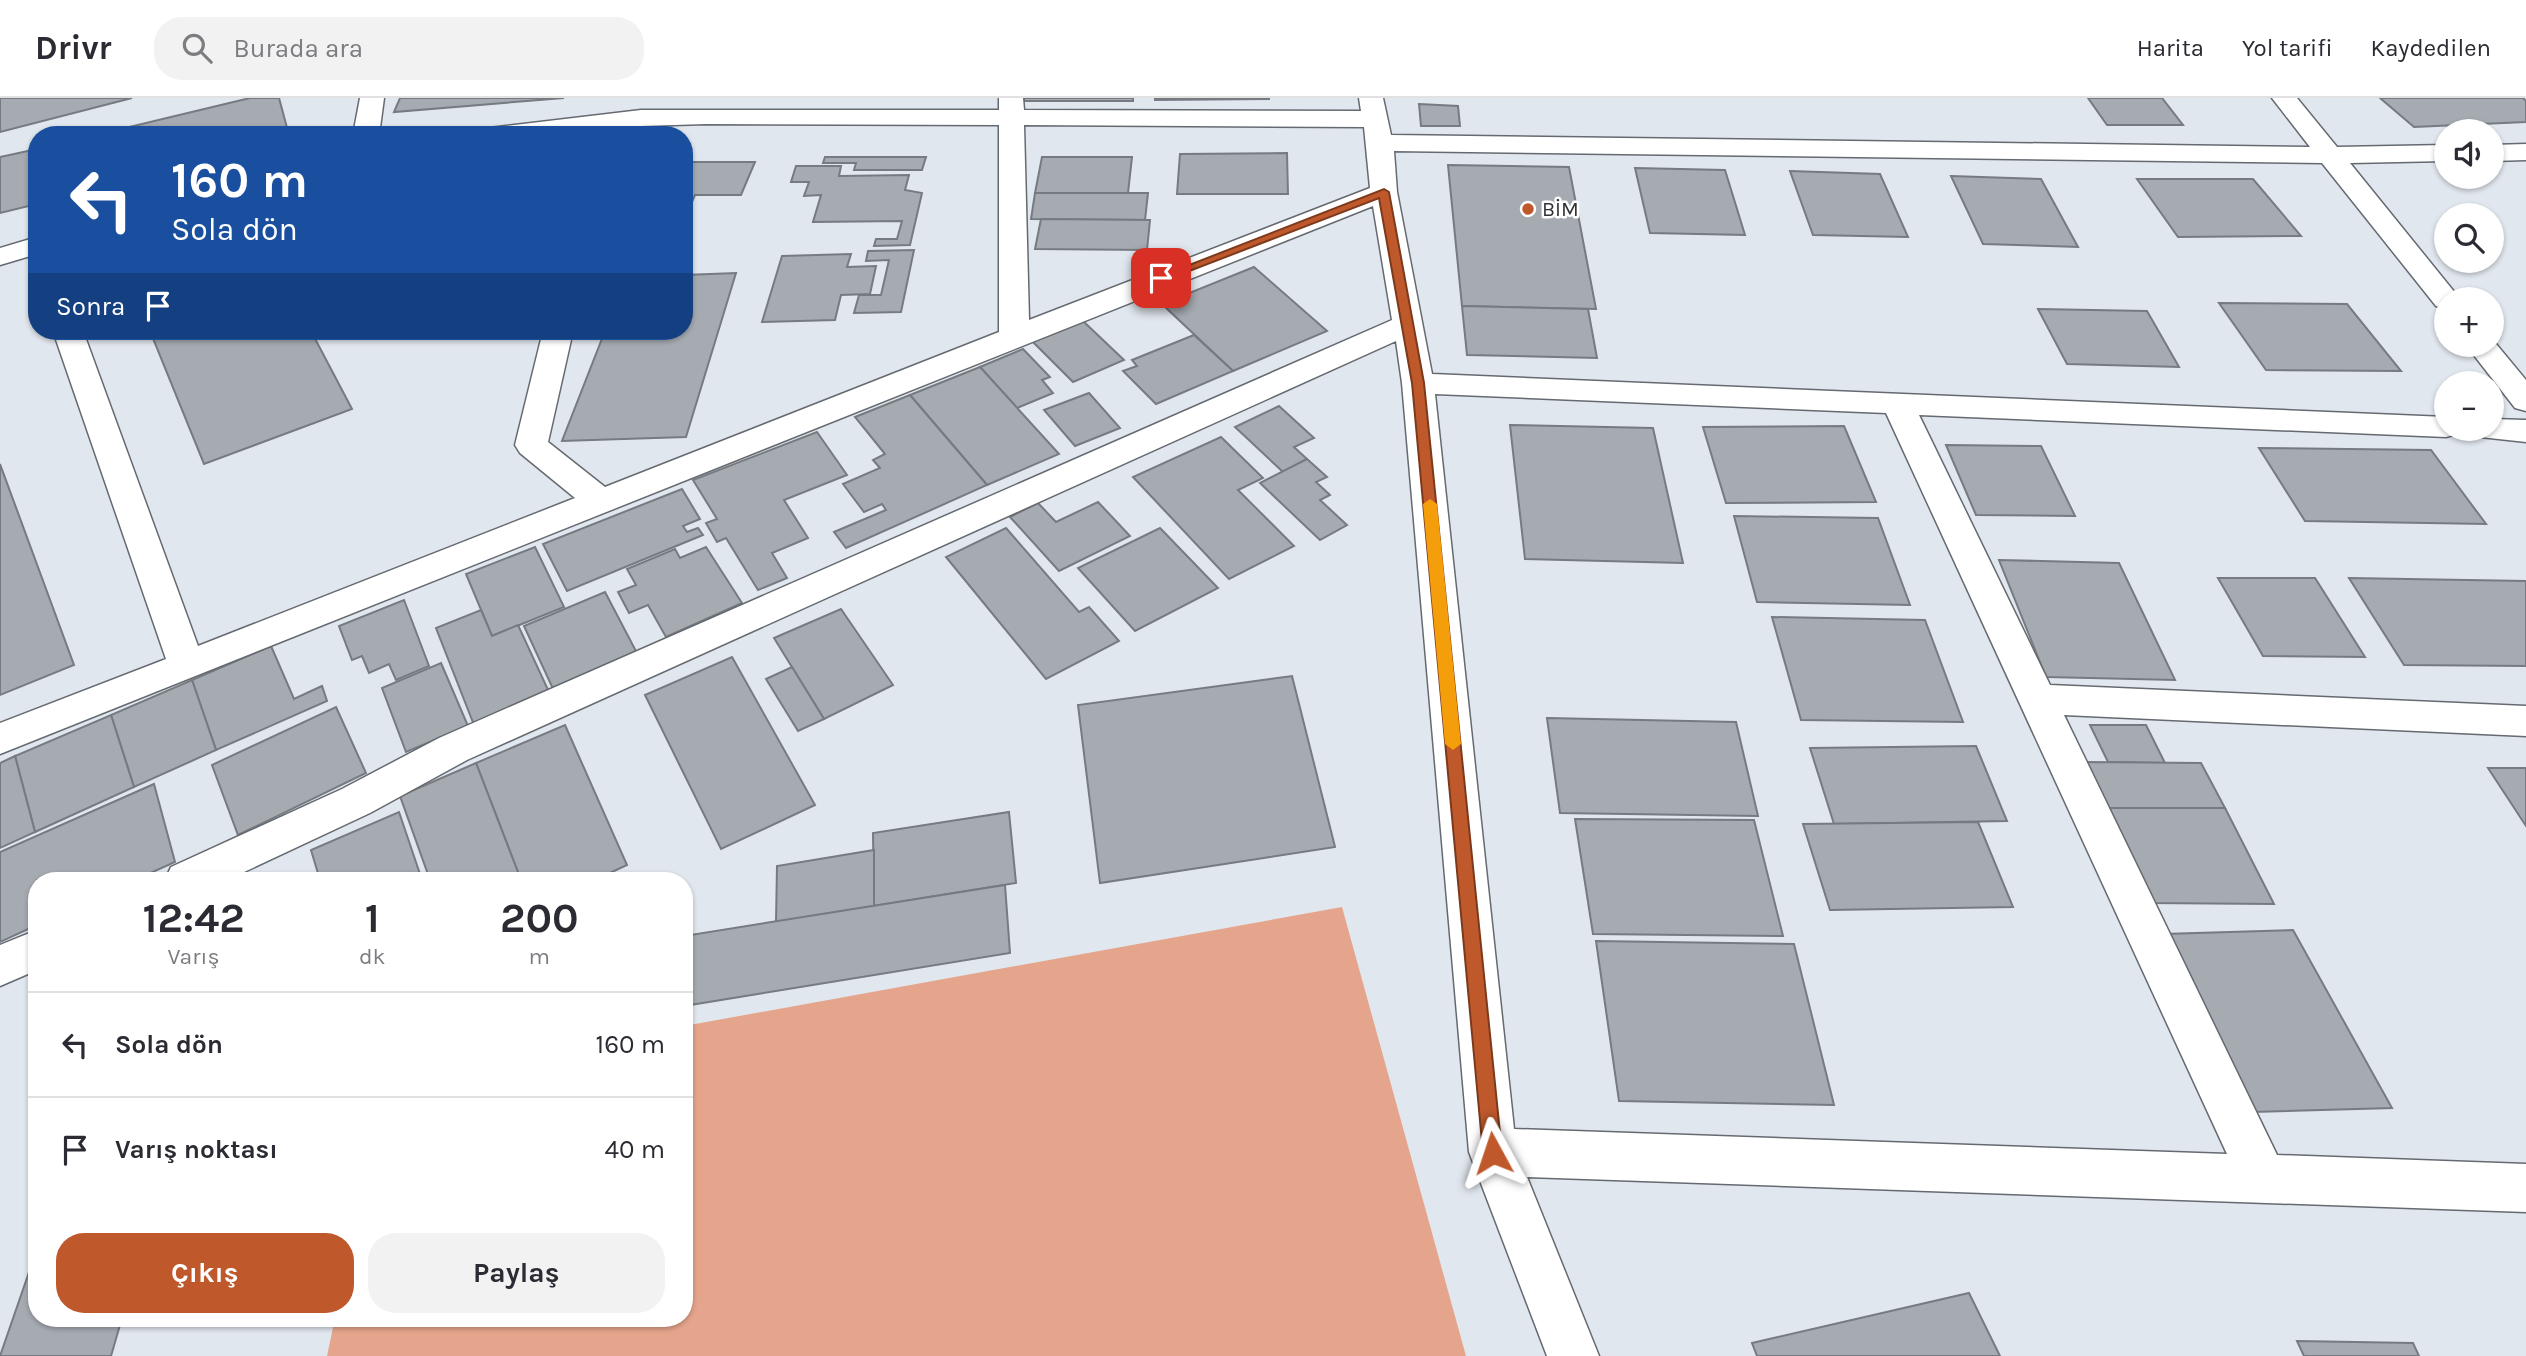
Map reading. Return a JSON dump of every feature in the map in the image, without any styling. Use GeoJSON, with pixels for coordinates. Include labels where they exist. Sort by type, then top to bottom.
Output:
{"type":"FeatureCollection","features":[{"type":"Feature","properties":{"kind":"street"},"geometry":{"type":"LineString","coordinates":[[367,126],[372,98]]}},
{"type":"Feature","properties":{"kind":"street"},"geometry":{"type":"LineString","coordinates":[[2284,98],[2436,287]]}},
{"type":"Feature","properties":{"kind":"street"},"geometry":{"type":"LineString","coordinates":[[560,126],[640,117],[1010,108],[2332,155],[2434,153]]}},
{"type":"Feature","properties":{"kind":"street"},"geometry":{"type":"LineString","coordinates":[[1010,108],[1014,334]]}},
{"type":"Feature","properties":{"kind":"street"},"geometry":{"type":"LineString","coordinates":[[1375,120],[1384,192],[1418,383],[1493,1153],[1573,1356]]}},
{"type":"Feature","properties":{"kind":"street"},"geometry":{"type":"LineString","coordinates":[[2504,153],[2526,152]]}},
{"type":"Feature","properties":{"kind":"street"},"geometry":{"type":"LineString","coordinates":[[0,739],[602,502],[1014,334],[1384,192]]}},
{"type":"Feature","properties":{"kind":"street"},"geometry":{"type":"LineString","coordinates":[[0,257],[28,248]]}},
{"type":"Feature","properties":{"kind":"street"},"geometry":{"type":"LineString","coordinates":[[203,872],[356,801],[453,749],[1409,324]]}},
{"type":"Feature","properties":{"kind":"street"},"geometry":{"type":"LineString","coordinates":[[71,340],[187,666]]}},
{"type":"Feature","properties":{"kind":"street"},"geometry":{"type":"LineString","coordinates":[[556,340],[531,445],[602,502]]}},
{"type":"Feature","properties":{"kind":"street"},"geometry":{"type":"LineString","coordinates":[[2491,357],[2526,401]]}},
{"type":"Feature","properties":{"kind":"street"},"geometry":{"type":"LineString","coordinates":[[1418,383],[2434,426]]}},
{"type":"Feature","properties":{"kind":"street"},"geometry":{"type":"LineString","coordinates":[[1898,404],[2263,1178]]}},
{"type":"Feature","properties":{"kind":"street"},"geometry":{"type":"LineString","coordinates":[[2504,430],[2526,431]]}},
{"type":"Feature","properties":{"kind":"street"},"geometry":{"type":"LineString","coordinates":[[2036,699],[2526,721]]}},
{"type":"Feature","properties":{"kind":"street"},"geometry":{"type":"LineString","coordinates":[[0,966],[28,953]]}},
{"type":"Feature","properties":{"kind":"street"},"geometry":{"type":"LineString","coordinates":[[1493,1153],[2526,1188]]}},
{"type":"Feature","properties":{"kind":"shaded area"},"geometry":{"type":"Polygon","coordinates":[[[1342,907],[1466,1356],[327,1356],[333,1327],[693,1327],[693,1024],[1342,907]]]}},
{"type":"Feature","properties":{"kind":"building"},"geometry":{"type":"Polygon","coordinates":[[[0,98],[132,98],[0,132],[0,98]]]}},
{"type":"Feature","properties":{"kind":"building"},"geometry":{"type":"Polygon","coordinates":[[[250,98],[279,98],[287,126],[133,126],[250,98]]]}},
{"type":"Feature","properties":{"kind":"building"},"geometry":{"type":"Polygon","coordinates":[[[400,98],[564,98],[394,112],[400,98]]]}},
{"type":"Feature","properties":{"kind":"building"},"geometry":{"type":"Polygon","coordinates":[[[1024,98],[1133,98],[1133,101],[1024,101],[1024,98]]]}},
{"type":"Feature","properties":{"kind":"building"},"geometry":{"type":"Polygon","coordinates":[[[1269,98],[1269,99],[1155,100],[1269,98]]]}},
{"type":"Feature","properties":{"kind":"building"},"geometry":{"type":"Polygon","coordinates":[[[2088,98],[2162,98],[2183,125],[2107,125],[2088,98]]]}},
{"type":"Feature","properties":{"kind":"building"},"geometry":{"type":"Polygon","coordinates":[[[2380,98],[2523,98],[2526,101],[2526,122],[2504,123],[2504,119],[2434,119],[2434,126],[2414,127],[2380,98]]]}},
{"type":"Feature","properties":{"kind":"building"},"geometry":{"type":"Polygon","coordinates":[[[1419,104],[1458,106],[1460,126],[1421,126],[1419,104]]]}},
{"type":"Feature","properties":{"kind":"building"},"geometry":{"type":"Polygon","coordinates":[[[28,151],[28,206],[0,213],[0,157],[28,151]]]}},
{"type":"Feature","properties":{"kind":"building"},"geometry":{"type":"Polygon","coordinates":[[[1287,153],[1288,194],[1177,194],[1180,154],[1287,153]]]}},
{"type":"Feature","properties":{"kind":"building"},"geometry":{"type":"Polygon","coordinates":[[[825,157],[926,157],[922,170],[854,170],[856,163],[823,163],[825,157]]]}},
{"type":"Feature","properties":{"kind":"building"},"geometry":{"type":"Polygon","coordinates":[[[1042,157],[1132,157],[1128,193],[1035,193],[1042,157]]]}},
{"type":"Feature","properties":{"kind":"building"},"geometry":{"type":"Polygon","coordinates":[[[693,162],[755,162],[741,195],[695,195],[693,200],[693,162]]]}},
{"type":"Feature","properties":{"kind":"building"},"geometry":{"type":"Polygon","coordinates":[[[1448,165],[1569,167],[1596,309],[1462,306],[1448,165]]]}},
{"type":"Feature","properties":{"kind":"building"},"geometry":{"type":"Polygon","coordinates":[[[796,166],[841,166],[839,176],[909,175],[905,190],[922,193],[910,245],[874,246],[876,239],[897,239],[902,221],[813,222],[821,195],[804,196],[809,182],[791,182],[796,166]]]}},
{"type":"Feature","properties":{"kind":"building"},"geometry":{"type":"Polygon","coordinates":[[[1635,168],[1725,170],[1745,235],[1650,233],[1635,168]]]}},
{"type":"Feature","properties":{"kind":"building"},"geometry":{"type":"Polygon","coordinates":[[[1790,171],[1880,174],[1908,237],[1813,235],[1790,171]]]}},
{"type":"Feature","properties":{"kind":"building"},"geometry":{"type":"Polygon","coordinates":[[[1951,176],[2041,179],[2078,247],[1983,244],[1951,176]]]}},
{"type":"Feature","properties":{"kind":"building"},"geometry":{"type":"Polygon","coordinates":[[[2137,179],[2253,179],[2301,236],[2178,237],[2137,179]]]}},
{"type":"Feature","properties":{"kind":"building"},"geometry":{"type":"Polygon","coordinates":[[[1035,193],[1148,193],[1145,220],[1031,219],[1035,193]]]}},
{"type":"Feature","properties":{"kind":"building"},"geometry":{"type":"Polygon","coordinates":[[[1041,219],[1150,220],[1147,250],[1035,249],[1041,219]]]}},
{"type":"Feature","properties":{"kind":"building"},"geometry":{"type":"Polygon","coordinates":[[[914,250],[901,312],[854,313],[859,295],[881,295],[889,260],[866,261],[868,251],[914,250]]]}},
{"type":"Feature","properties":{"kind":"building"},"geometry":{"type":"Polygon","coordinates":[[[851,254],[847,267],[876,266],[870,294],[841,295],[835,320],[762,322],[782,256],[851,254]]]}},
{"type":"Feature","properties":{"kind":"building"},"geometry":{"type":"Polygon","coordinates":[[[1254,267],[1327,331],[1233,371],[1162,304],[1254,267]]]}},
{"type":"Feature","properties":{"kind":"building"},"geometry":{"type":"Polygon","coordinates":[[[736,273],[686,437],[562,441],[601,340],[693,340],[693,275],[736,273]]]}},
{"type":"Feature","properties":{"kind":"building"},"geometry":{"type":"Polygon","coordinates":[[[2219,303],[2347,304],[2401,371],[2266,370],[2219,303]]]}},
{"type":"Feature","properties":{"kind":"building"},"geometry":{"type":"Polygon","coordinates":[[[1462,306],[1588,309],[1597,358],[1467,355],[1462,306]]]}},
{"type":"Feature","properties":{"kind":"building"},"geometry":{"type":"Polygon","coordinates":[[[2038,309],[2147,311],[2179,367],[2067,364],[2038,309]]]}},
{"type":"Feature","properties":{"kind":"building"},"geometry":{"type":"Polygon","coordinates":[[[1083,321],[1124,360],[1073,382],[1032,341],[1083,321]]]}},
{"type":"Feature","properties":{"kind":"building"},"geometry":{"type":"Polygon","coordinates":[[[1194,335],[1233,371],[1156,404],[1123,371],[1137,366],[1132,360],[1194,335]]]}},
{"type":"Feature","properties":{"kind":"building"},"geometry":{"type":"Polygon","coordinates":[[[154,340],[316,340],[352,409],[204,464],[154,340]]]}},
{"type":"Feature","properties":{"kind":"building"},"geometry":{"type":"Polygon","coordinates":[[[1023,349],[1050,377],[1042,380],[1053,393],[1017,408],[980,367],[1023,349]]]}},
{"type":"Feature","properties":{"kind":"building"},"geometry":{"type":"Polygon","coordinates":[[[980,367],[1059,454],[987,485],[910,395],[980,367]]]}},
{"type":"Feature","properties":{"kind":"building"},"geometry":{"type":"Polygon","coordinates":[[[1089,393],[1120,428],[1075,446],[1044,410],[1089,393]]]}},
{"type":"Feature","properties":{"kind":"building"},"geometry":{"type":"Polygon","coordinates":[[[910,395],[987,485],[846,548],[834,532],[886,510],[882,504],[864,512],[843,484],[880,468],[873,460],[885,454],[855,417],[910,395]]]}},
{"type":"Feature","properties":{"kind":"building"},"geometry":{"type":"Polygon","coordinates":[[[1279,406],[1314,438],[1294,447],[1307,459],[1283,472],[1235,427],[1279,406]]]}},
{"type":"Feature","properties":{"kind":"building"},"geometry":{"type":"Polygon","coordinates":[[[1510,425],[1653,428],[1683,563],[1525,559],[1510,425]]]}},
{"type":"Feature","properties":{"kind":"building"},"geometry":{"type":"Polygon","coordinates":[[[1844,426],[1876,502],[1726,503],[1703,427],[1844,426]]]}},
{"type":"Feature","properties":{"kind":"building"},"geometry":{"type":"Polygon","coordinates":[[[817,432],[847,475],[784,500],[808,538],[772,553],[787,578],[758,590],[726,538],[717,542],[706,523],[717,519],[693,480],[817,432]]]}},
{"type":"Feature","properties":{"kind":"building"},"geometry":{"type":"Polygon","coordinates":[[[1221,437],[1263,478],[1238,490],[1294,546],[1229,579],[1133,477],[1221,437]]]}},
{"type":"Feature","properties":{"kind":"building"},"geometry":{"type":"Polygon","coordinates":[[[1946,445],[2041,446],[2075,516],[1976,515],[1946,445]]]}},
{"type":"Feature","properties":{"kind":"building"},"geometry":{"type":"Polygon","coordinates":[[[2259,448],[2431,450],[2486,524],[2305,521],[2259,448]]]}},
{"type":"Feature","properties":{"kind":"building"},"geometry":{"type":"Polygon","coordinates":[[[1307,459],[1327,477],[1316,482],[1330,495],[1320,500],[1347,525],[1320,540],[1260,483],[1307,459]]]}},
{"type":"Feature","properties":{"kind":"building"},"geometry":{"type":"Polygon","coordinates":[[[0,464],[74,665],[0,695],[0,464]]]}},
{"type":"Feature","properties":{"kind":"building"},"geometry":{"type":"Polygon","coordinates":[[[682,489],[700,519],[683,526],[687,532],[698,528],[703,535],[567,591],[543,544],[682,489]]]}},
{"type":"Feature","properties":{"kind":"building"},"geometry":{"type":"Polygon","coordinates":[[[1098,502],[1130,536],[1059,571],[1010,517],[1038,503],[1056,522],[1098,502]]]}},
{"type":"Feature","properties":{"kind":"building"},"geometry":{"type":"Polygon","coordinates":[[[1734,516],[1878,518],[1910,605],[1757,602],[1734,516]]]}},
{"type":"Feature","properties":{"kind":"building"},"geometry":{"type":"Polygon","coordinates":[[[1006,528],[1079,612],[1089,607],[1119,641],[1046,679],[946,557],[1006,528]]]}},
{"type":"Feature","properties":{"kind":"building"},"geometry":{"type":"Polygon","coordinates":[[[1160,528],[1218,588],[1135,631],[1078,568],[1160,528]]]}},
{"type":"Feature","properties":{"kind":"building"},"geometry":{"type":"Polygon","coordinates":[[[535,547],[564,607],[492,636],[466,574],[535,547]]]}},
{"type":"Feature","properties":{"kind":"building"},"geometry":{"type":"Polygon","coordinates":[[[706,547],[742,603],[666,637],[648,605],[629,613],[618,592],[636,585],[627,569],[675,549],[680,558],[706,547]]]}},
{"type":"Feature","properties":{"kind":"building"},"geometry":{"type":"Polygon","coordinates":[[[1999,560],[2119,563],[2175,680],[2046,677],[1999,560]]]}},
{"type":"Feature","properties":{"kind":"building"},"geometry":{"type":"Polygon","coordinates":[[[2218,578],[2315,578],[2365,657],[2263,656],[2218,578]]]}},
{"type":"Feature","properties":{"kind":"building"},"geometry":{"type":"Polygon","coordinates":[[[2349,578],[2526,581],[2526,666],[2404,665],[2349,578]]]}},
{"type":"Feature","properties":{"kind":"building"},"geometry":{"type":"Polygon","coordinates":[[[605,592],[638,655],[554,691],[524,626],[605,592]]]}},
{"type":"Feature","properties":{"kind":"building"},"geometry":{"type":"Polygon","coordinates":[[[404,600],[429,666],[396,680],[389,664],[369,673],[362,656],[352,660],[339,626],[404,600]]]}},
{"type":"Feature","properties":{"kind":"building"},"geometry":{"type":"Polygon","coordinates":[[[841,609],[893,685],[824,719],[774,638],[841,609]]]}},
{"type":"Feature","properties":{"kind":"building"},"geometry":{"type":"Polygon","coordinates":[[[481,610],[492,636],[518,625],[549,692],[474,725],[436,628],[481,610]]]}},
{"type":"Feature","properties":{"kind":"building"},"geometry":{"type":"Polygon","coordinates":[[[1772,617],[1925,620],[1963,722],[1801,720],[1772,617]]]}},
{"type":"Feature","properties":{"kind":"building"},"geometry":{"type":"Polygon","coordinates":[[[271,646],[294,699],[322,686],[327,701],[216,750],[192,680],[271,646]]]}},
{"type":"Feature","properties":{"kind":"building"},"geometry":{"type":"Polygon","coordinates":[[[732,657],[815,805],[721,849],[645,695],[732,657]]]}},
{"type":"Feature","properties":{"kind":"building"},"geometry":{"type":"Polygon","coordinates":[[[441,663],[468,726],[406,752],[382,688],[441,663]]]}},
{"type":"Feature","properties":{"kind":"building"},"geometry":{"type":"Polygon","coordinates":[[[792,667],[824,719],[798,731],[766,679],[792,667]]]}},
{"type":"Feature","properties":{"kind":"building"},"geometry":{"type":"Polygon","coordinates":[[[1292,676],[1335,847],[1100,883],[1078,705],[1292,676]]]}},
{"type":"Feature","properties":{"kind":"building"},"geometry":{"type":"Polygon","coordinates":[[[192,680],[216,750],[134,787],[111,715],[192,680]]]}},
{"type":"Feature","properties":{"kind":"building"},"geometry":{"type":"Polygon","coordinates":[[[336,707],[366,773],[238,835],[212,765],[336,707]]]}},
{"type":"Feature","properties":{"kind":"building"},"geometry":{"type":"Polygon","coordinates":[[[111,715],[134,787],[35,832],[15,756],[111,715]]]}},
{"type":"Feature","properties":{"kind":"building"},"geometry":{"type":"Polygon","coordinates":[[[1547,718],[1736,722],[1758,816],[1560,813],[1547,718]]]}},
{"type":"Feature","properties":{"kind":"building"},"geometry":{"type":"Polygon","coordinates":[[[565,725],[627,865],[612,872],[518,872],[476,763],[565,725]]]}},
{"type":"Feature","properties":{"kind":"building"},"geometry":{"type":"Polygon","coordinates":[[[2090,725],[2146,725],[2165,763],[2108,762],[2090,725]]]}},
{"type":"Feature","properties":{"kind":"building"},"geometry":{"type":"Polygon","coordinates":[[[1976,746],[2007,821],[1834,824],[1810,748],[1976,746]]]}},
{"type":"Feature","properties":{"kind":"building"},"geometry":{"type":"Polygon","coordinates":[[[15,756],[35,832],[0,848],[0,763],[15,756]]]}},
{"type":"Feature","properties":{"kind":"building"},"geometry":{"type":"Polygon","coordinates":[[[2084,762],[2201,763],[2225,808],[2104,808],[2084,762]]]}},
{"type":"Feature","properties":{"kind":"building"},"geometry":{"type":"Polygon","coordinates":[[[476,763],[518,872],[427,872],[400,796],[476,763]]]}},
{"type":"Feature","properties":{"kind":"building"},"geometry":{"type":"Polygon","coordinates":[[[2488,768],[2526,768],[2526,826],[2488,768]]]}},
{"type":"Feature","properties":{"kind":"building"},"geometry":{"type":"Polygon","coordinates":[[[154,784],[175,862],[153,872],[28,872],[28,929],[0,942],[0,852],[154,784]]]}},
{"type":"Feature","properties":{"kind":"building"},"geometry":{"type":"Polygon","coordinates":[[[2104,808],[2225,808],[2274,904],[2147,903],[2104,808]]]}},
{"type":"Feature","properties":{"kind":"building"},"geometry":{"type":"Polygon","coordinates":[[[399,812],[419,872],[318,872],[311,850],[399,812]]]}},
{"type":"Feature","properties":{"kind":"building"},"geometry":{"type":"Polygon","coordinates":[[[1009,812],[1016,883],[874,906],[873,833],[1009,812]]]}},
{"type":"Feature","properties":{"kind":"building"},"geometry":{"type":"Polygon","coordinates":[[[1575,819],[1754,820],[1783,936],[1593,934],[1575,819]]]}},
{"type":"Feature","properties":{"kind":"building"},"geometry":{"type":"Polygon","coordinates":[[[1978,822],[2013,907],[1830,910],[1803,824],[1978,822]]]}},
{"type":"Feature","properties":{"kind":"building"},"geometry":{"type":"Polygon","coordinates":[[[874,850],[874,906],[776,922],[777,866],[874,850]]]}},
{"type":"Feature","properties":{"kind":"building"},"geometry":{"type":"Polygon","coordinates":[[[1005,885],[1010,953],[693,1005],[693,935],[1005,885]]]}},
{"type":"Feature","properties":{"kind":"building"},"geometry":{"type":"Polygon","coordinates":[[[2293,930],[2392,1108],[2252,1112],[2164,934],[2293,930]]]}},
{"type":"Feature","properties":{"kind":"building"},"geometry":{"type":"Polygon","coordinates":[[[1596,941],[1794,944],[1834,1105],[1619,1101],[1596,941]]]}},
{"type":"Feature","properties":{"kind":"building"},"geometry":{"type":"Polygon","coordinates":[[[28,1275],[28,1327],[119,1327],[111,1356],[0,1356],[28,1275]]]}},
{"type":"Feature","properties":{"kind":"building"},"geometry":{"type":"Polygon","coordinates":[[[1969,1293],[2000,1356],[1757,1356],[1752,1343],[1969,1293]]]}},
{"type":"Feature","properties":{"kind":"building"},"geometry":{"type":"Polygon","coordinates":[[[2297,1341],[2413,1343],[2419,1356],[2304,1356],[2297,1341]]]}},
{"type":"Feature","properties":{"kind":"slow traffic"},"geometry":{"type":"LineString","coordinates":[[1430,504],[1453,744]]}},
{"type":"Feature","properties":{"kind":"place","name":"BİM"},"geometry":{"type":"Point","coordinates":[1528,209]}},
{"type":"Feature","properties":{"kind":"route"},"geometry":{"type":"LineString","coordinates":[[1161,278],[1384,192],[1418,383],[1493,1153]]}}]}
